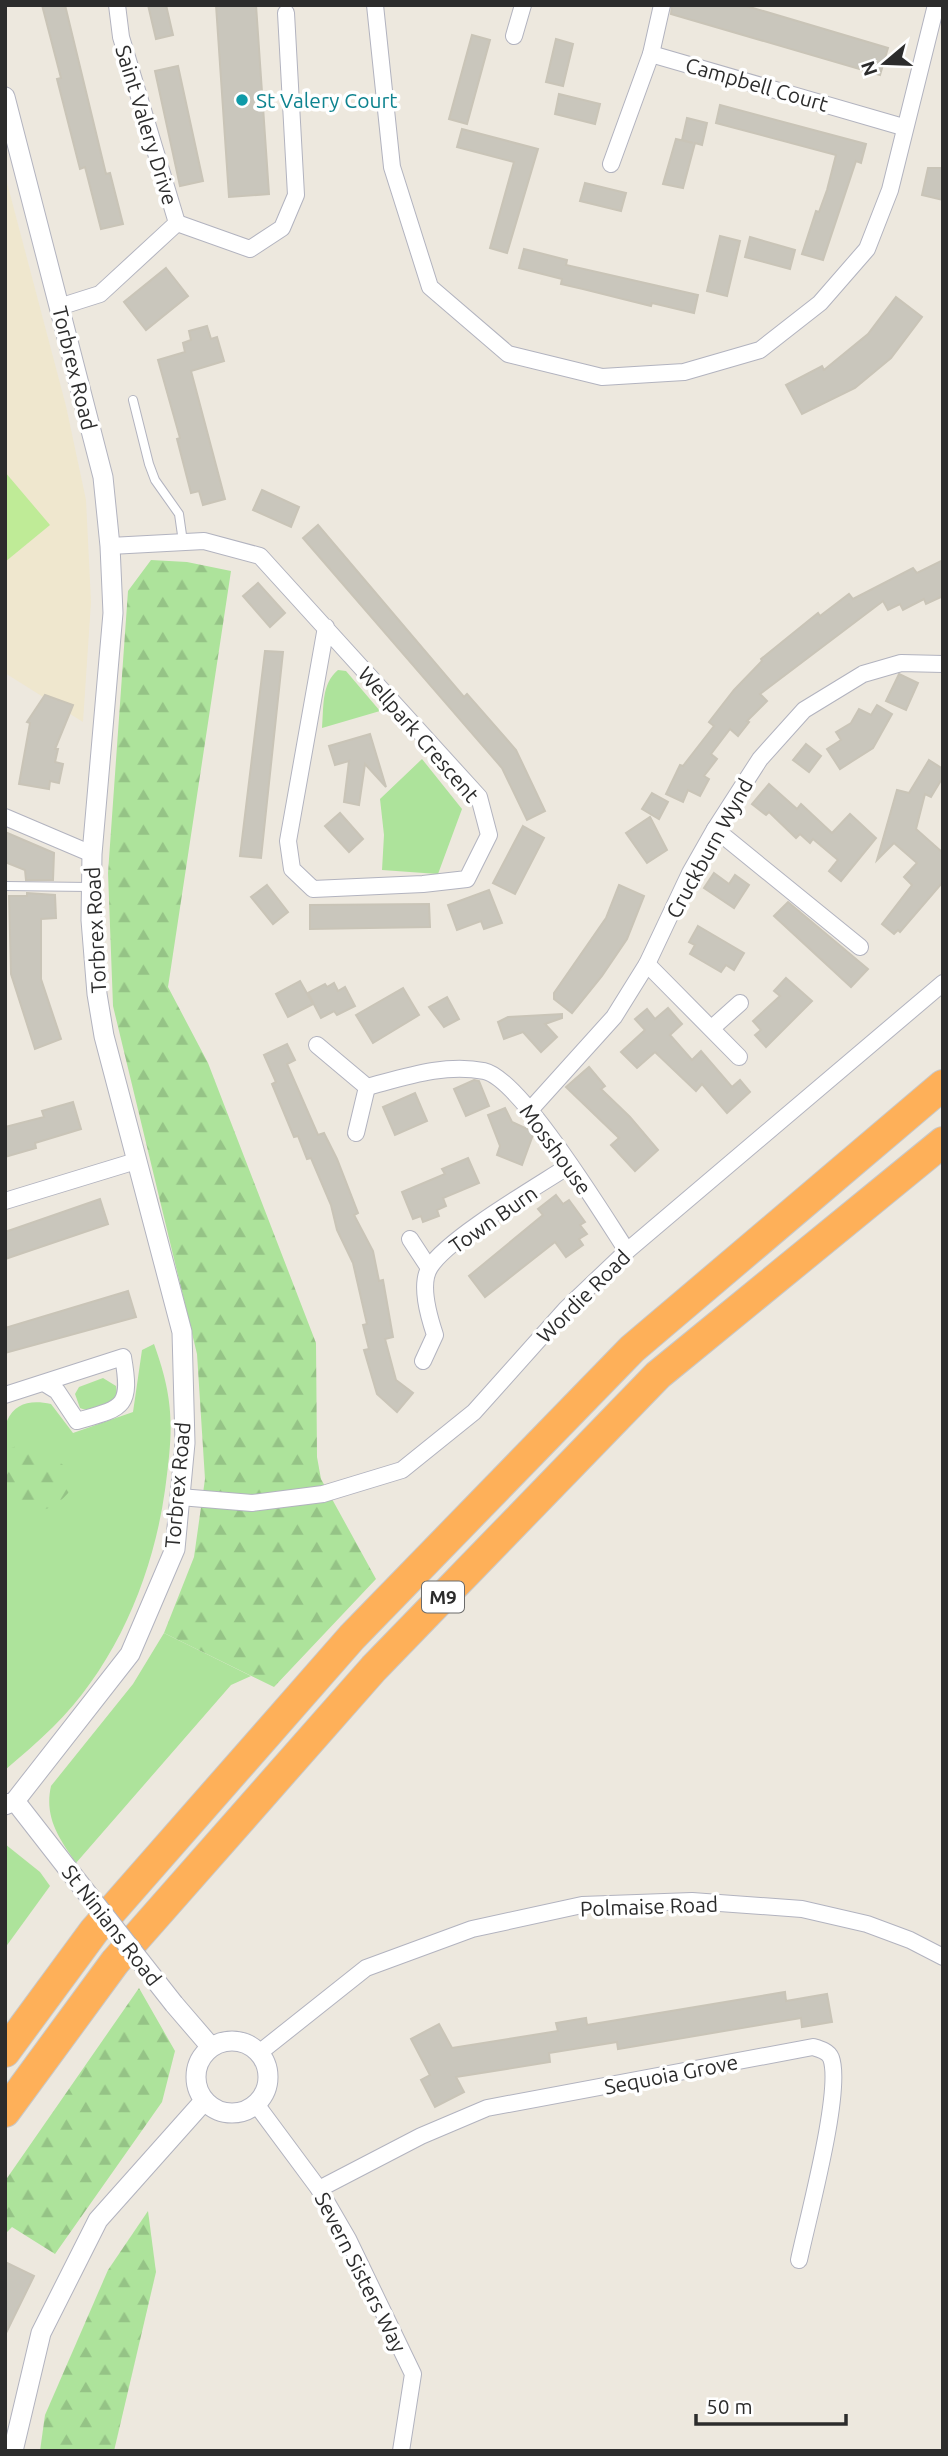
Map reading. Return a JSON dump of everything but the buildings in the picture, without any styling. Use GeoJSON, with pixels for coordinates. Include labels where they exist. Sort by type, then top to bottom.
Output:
{"type":"FeatureCollection","features":[{"type":"Feature","properties":{"kind":"highway","name":"M9"},"geometry":{"type":"LineString","coordinates":[[5,2052],[94,1931],[352,1637],[632,1349],[943,1085]]}},
{"type":"Feature","properties":{"kind":"highway","name":"M9"},"geometry":{"type":"LineString","coordinates":[[5,2112],[116,1962],[402,1639],[658,1375],[943,1142]]}},
{"type":"Feature","properties":{"kind":"street","name":"Saint Valery Drive"},"geometry":{"type":"LineString","coordinates":[[59,307],[100,294],[177,223],[121,37],[117,5]]}},
{"type":"Feature","properties":{"kind":"street"},"geometry":{"type":"LineString","coordinates":[[375,5],[392,167],[430,286],[508,354],[602,377],[684,372],[760,350],[821,303],[867,249],[890,190],[903,127],[936,5]]}},
{"type":"Feature","properties":{"kind":"street"},"geometry":{"type":"LineString","coordinates":[[514,36],[523,5]]}},
{"type":"Feature","properties":{"kind":"street"},"geometry":{"type":"LineString","coordinates":[[611,164],[651,54],[662,5]]}},
{"type":"Feature","properties":{"kind":"street"},"geometry":{"type":"LineString","coordinates":[[177,223],[250,249],[282,228],[296,195],[286,13]]}},
{"type":"Feature","properties":{"kind":"street","name":"Campbell Court"},"geometry":{"type":"LineString","coordinates":[[651,54],[903,127]]}},
{"type":"Feature","properties":{"kind":"street","name":"Torbrex Road"},"geometry":{"type":"LineString","coordinates":[[6,99],[103,477],[113,613],[92,854],[97,995],[136,1161],[163,1251],[182,1332],[185,1443],[175,1549],[130,1654],[71,1732],[10,1803]]}},
{"type":"Feature","properties":{"kind":"street","name":"Wellpark Crescent"},"geometry":{"type":"LineString","coordinates":[[110,546],[204,541],[260,556],[326,627],[478,797],[489,835],[467,878],[424,884],[313,889],[292,869],[288,841],[326,627]]}},
{"type":"Feature","properties":{"kind":"street","name":"Cruckburn Wynd"},"geometry":{"type":"LineString","coordinates":[[531,1109],[614,1017],[647,964],[690,873],[715,829],[760,759],[804,710],[863,674],[901,663],[943,664]]}},
{"type":"Feature","properties":{"kind":"street"},"geometry":{"type":"LineString","coordinates":[[5,817],[92,854]]}},
{"type":"Feature","properties":{"kind":"street"},"geometry":{"type":"LineString","coordinates":[[715,829],[860,947]]}},
{"type":"Feature","properties":{"kind":"street"},"geometry":{"type":"LineString","coordinates":[[647,964],[740,1057]]}},
{"type":"Feature","properties":{"kind":"street","name":"Wordie Road"},"geometry":{"type":"LineString","coordinates":[[180,1497],[252,1503],[323,1494],[402,1470],[474,1412],[566,1310],[627,1251],[943,983]]}},
{"type":"Feature","properties":{"kind":"street"},"geometry":{"type":"LineString","coordinates":[[712,1028],[740,1003]]}},
{"type":"Feature","properties":{"kind":"street"},"geometry":{"type":"LineString","coordinates":[[317,1045],[368,1087],[356,1133]]}},
{"type":"Feature","properties":{"kind":"street","name":"Mosshouse"},"geometry":{"type":"LineString","coordinates":[[368,1087],[432,1070],[487,1071],[531,1109],[627,1251]]}},
{"type":"Feature","properties":{"kind":"street"},"geometry":{"type":"LineString","coordinates":[[5,1201],[136,1161]]}},
{"type":"Feature","properties":{"kind":"street","name":"Town Burn"},"geometry":{"type":"LineString","coordinates":[[423,1361],[435,1335],[425,1304],[429,1268],[459,1238],[570,1164]]}},
{"type":"Feature","properties":{"kind":"street"},"geometry":{"type":"LineString","coordinates":[[410,1238],[429,1268]]}},
{"type":"Feature","properties":{"kind":"street"},"geometry":{"type":"LineString","coordinates":[[5,1395],[44,1382],[123,1357],[127,1380],[124,1399],[117,1410],[77,1421],[57,1391],[44,1382]]}},
{"type":"Feature","properties":{"kind":"street","name":"St Ninians Road"},"geometry":{"type":"LineString","coordinates":[[10,1803],[68,1869],[211,2047]]}},
{"type":"Feature","properties":{"kind":"street","name":"Polmaise Road"},"geometry":{"type":"LineString","coordinates":[[259,2053],[366,1968],[472,1929],[582,1905],[692,1901],[802,1909],[867,1924],[910,1940],[943,1957]]}},
{"type":"Feature","properties":{"kind":"street"},"geometry":{"type":"LineString","coordinates":[[220,2042],[241,2042],[259,2053],[268,2073],[263,2095],[256,2104],[235,2113],[213,2108],[204,2101],[195,2078],[202,2055],[211,2047],[220,2042]]}},
{"type":"Feature","properties":{"kind":"street","name":"Sequoia Grove"},"geometry":{"type":"LineString","coordinates":[[319,2189],[421,2136],[487,2108],[813,2047],[827,2052],[832,2059],[832,2105],[799,2260]]}},
{"type":"Feature","properties":{"kind":"street"},"geometry":{"type":"LineString","coordinates":[[13,2451],[41,2333],[98,2220],[204,2101]]}},
{"type":"Feature","properties":{"kind":"street","name":"Severn Sisters Way"},"geometry":{"type":"LineString","coordinates":[[256,2104],[319,2189],[348,2239],[413,2374],[401,2451]]}},
{"type":"Feature","properties":{"kind":"lane"},"geometry":{"type":"LineString","coordinates":[[133,400],[149,464],[155,480],[179,514],[184,542]]}},
{"type":"Feature","properties":{"kind":"lane"},"geometry":{"type":"LineString","coordinates":[[5,886],[92,887]]}},
{"type":"Feature","properties":{"kind":"shaded area"},"geometry":{"type":"Polygon","coordinates":[[[5,175],[66,406],[86,500],[91,602],[83,722],[5,673],[5,175]]]}},
{"type":"Feature","properties":{"kind":"green space"},"geometry":{"type":"Polygon","coordinates":[[[5,472],[50,525],[5,562],[5,472]]]}},
{"type":"Feature","properties":{"kind":"green space"},"geometry":{"type":"Polygon","coordinates":[[[151,560],[187,562],[231,571],[168,987],[208,1063],[316,1343],[317,1457],[321,1479],[376,1579],[274,1687],[164,1633],[194,1557],[205,1479],[197,1354],[113,1006],[108,873],[128,591],[151,560]]]}},
{"type":"Feature","properties":{"kind":"green space"},"geometry":{"type":"Polygon","coordinates":[[[338,670],[346,671],[380,711],[322,728],[326,689],[338,670]]]}},
{"type":"Feature","properties":{"kind":"green space"},"geometry":{"type":"Polygon","coordinates":[[[422,759],[462,809],[438,874],[382,870],[384,835],[380,799],[422,759]]]}},
{"type":"Feature","properties":{"kind":"green space"},"geometry":{"type":"Polygon","coordinates":[[[154,1344],[166,1383],[171,1433],[159,1522],[141,1586],[128,1618],[95,1676],[53,1727],[5,1770],[7,1421],[19,1406],[37,1402],[51,1404],[73,1433],[133,1412],[142,1350],[154,1344]]]}},
{"type":"Feature","properties":{"kind":"green space"},"geometry":{"type":"Polygon","coordinates":[[[103,1378],[116,1386],[117,1394],[110,1402],[100,1407],[80,1408],[75,1394],[79,1387],[103,1378]]]}},
{"type":"Feature","properties":{"kind":"green space"},"geometry":{"type":"Polygon","coordinates":[[[25,1443],[33,1444],[39,1451],[62,1464],[71,1476],[73,1487],[58,1503],[43,1510],[26,1509],[5,1501],[5,1462],[11,1448],[25,1443]]]}},
{"type":"Feature","properties":{"kind":"green space"},"geometry":{"type":"Polygon","coordinates":[[[164,1633],[251,1676],[231,1685],[76,1863],[51,1818],[51,1786],[133,1684],[164,1633]]]}},
{"type":"Feature","properties":{"kind":"green space"},"geometry":{"type":"Polygon","coordinates":[[[5,1844],[40,1872],[50,1886],[5,1948],[5,1844]]]}},
{"type":"Feature","properties":{"kind":"green space"},"geometry":{"type":"Polygon","coordinates":[[[139,1988],[175,2051],[162,2102],[55,2254],[12,2227],[5,2234],[5,2181],[139,1988]]]}},
{"type":"Feature","properties":{"kind":"green space"},"geometry":{"type":"Polygon","coordinates":[[[148,2211],[156,2272],[114,2451],[40,2451],[45,2415],[108,2270],[148,2211]]]}},
{"type":"Feature","properties":{"kind":"place","name":"St Valery Court"},"geometry":{"type":"Point","coordinates":[242,100]}}]}
